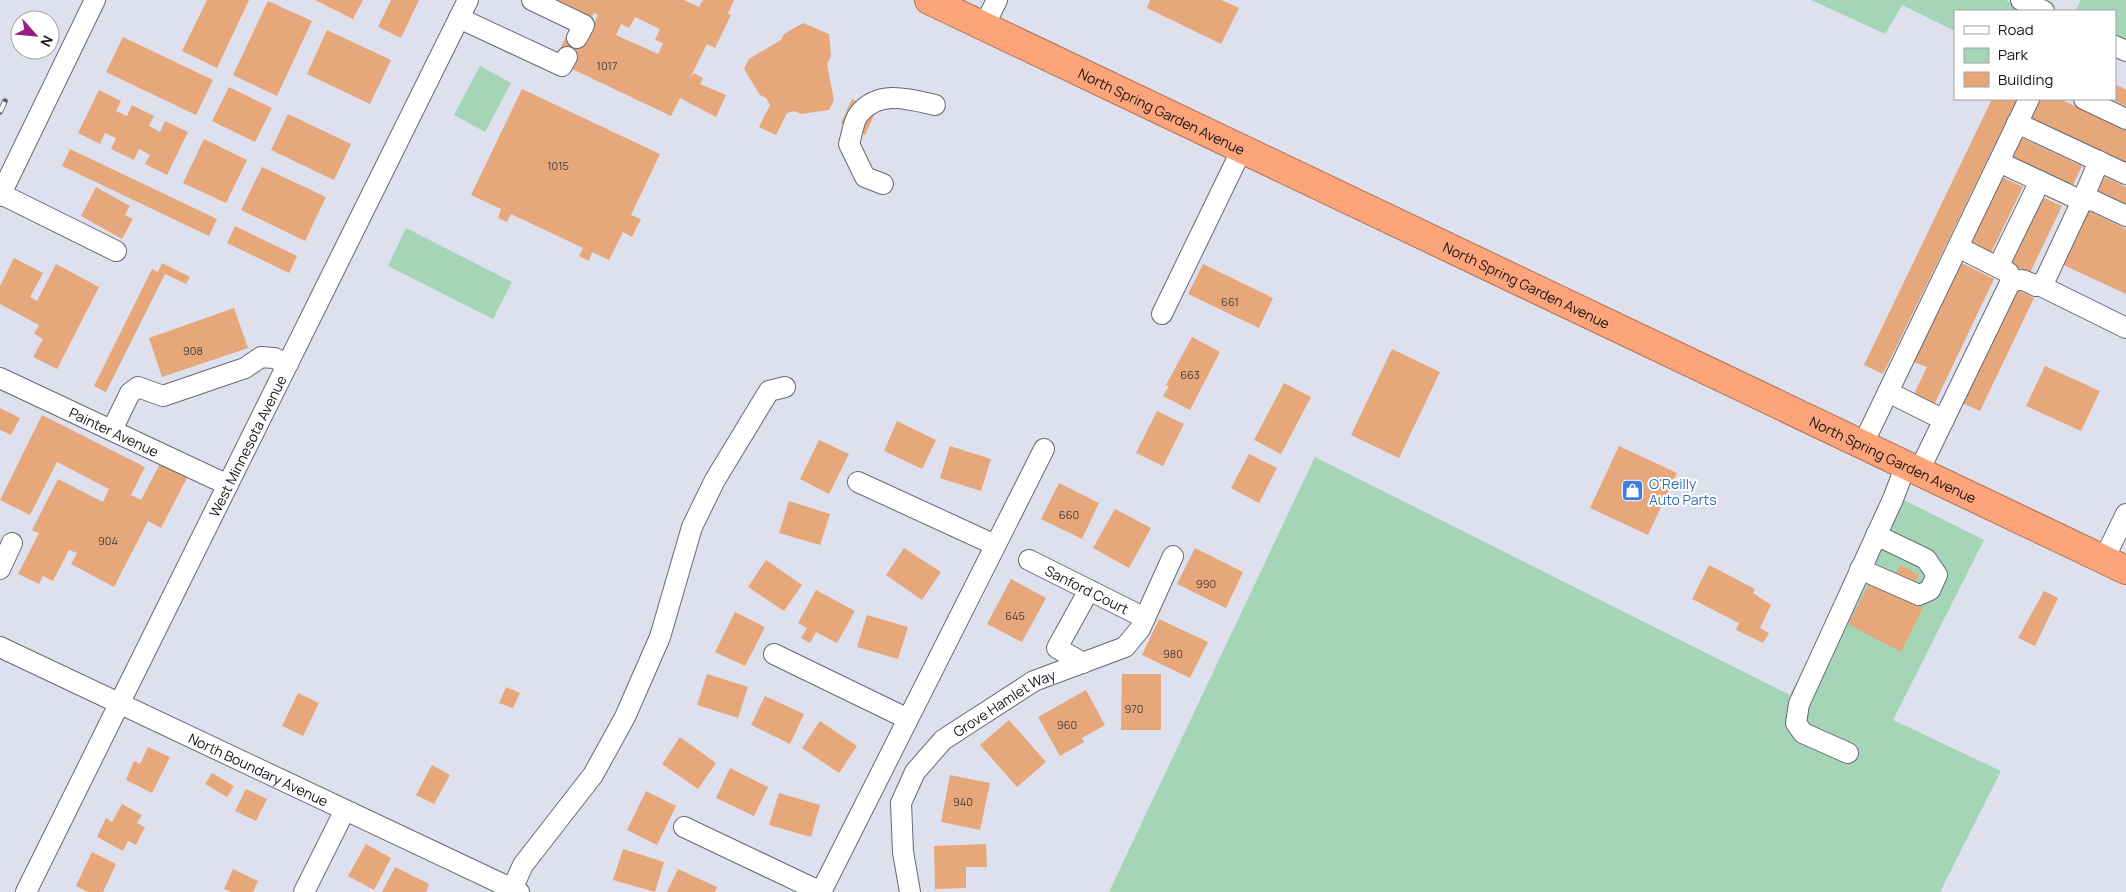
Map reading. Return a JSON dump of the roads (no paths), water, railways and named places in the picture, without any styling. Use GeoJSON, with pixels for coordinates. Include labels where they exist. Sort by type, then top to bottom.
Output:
{"type":"FeatureCollection","features":[{"type":"Feature","properties":{"kind":"highway","name":"North Spring Garden Avenue"},"geometry":{"type":"LineString","coordinates":[[929,0],[2115,565]]}},
{"type":"Feature","properties":{"kind":"street"},"geometry":{"type":"LineString","coordinates":[[95,0],[0,195],[116,251]]}},
{"type":"Feature","properties":{"kind":"street","name":"West Minnesota Avenue"},"geometry":{"type":"LineString","coordinates":[[26,892],[468,0]]}},
{"type":"Feature","properties":{"kind":"street"},"geometry":{"type":"LineString","coordinates":[[532,0],[584,25],[577,38]]}},
{"type":"Feature","properties":{"kind":"street"},"geometry":{"type":"LineString","coordinates":[[984,26],[997,0]]}},
{"type":"Feature","properties":{"kind":"street"},"geometry":{"type":"LineString","coordinates":[[2021,0],[2042,10]]}},
{"type":"Feature","properties":{"kind":"street"},"geometry":{"type":"LineString","coordinates":[[459,18],[562,66],[567,57]]}},
{"type":"Feature","properties":{"kind":"street"},"geometry":{"type":"LineString","coordinates":[[883,184],[865,177],[849,144],[858,114],[880,98],[907,98],[935,105]]}},
{"type":"Feature","properties":{"kind":"street"},"geometry":{"type":"LineString","coordinates":[[1863,444],[2028,100]]}},
{"type":"Feature","properties":{"kind":"street"},"geometry":{"type":"LineString","coordinates":[[2086,100],[2126,119]]}},
{"type":"Feature","properties":{"kind":"street"},"geometry":{"type":"LineString","coordinates":[[2017,123],[2126,174]]}},
{"type":"Feature","properties":{"kind":"street"},"geometry":{"type":"LineString","coordinates":[[1162,314],[1242,148]]}},
{"type":"Feature","properties":{"kind":"street"},"geometry":{"type":"LineString","coordinates":[[2039,285],[2045,280],[2099,161]]}},
{"type":"Feature","properties":{"kind":"street"},"geometry":{"type":"LineString","coordinates":[[1999,162],[2082,201],[2092,200],[2126,216]]}},
{"type":"Feature","properties":{"kind":"street"},"geometry":{"type":"LineString","coordinates":[[1998,267],[2040,181]]}},
{"type":"Feature","properties":{"kind":"street"},"geometry":{"type":"LineString","coordinates":[[1958,247],[1998,267],[2016,279],[2039,285],[2126,328]]}},
{"type":"Feature","properties":{"kind":"street"},"geometry":{"type":"LineString","coordinates":[[1848,753],[1804,733],[1796,723],[1798,704],[1876,535],[1913,468],[1944,420],[2010,283],[2016,279]]}},
{"type":"Feature","properties":{"kind":"street"},"geometry":{"type":"LineString","coordinates":[[112,430],[130,393],[138,387],[163,396],[245,368],[261,357],[274,358],[288,364]]}},
{"type":"Feature","properties":{"kind":"street","name":"Painter Avenue"},"geometry":{"type":"LineString","coordinates":[[0,378],[228,484]]}},
{"type":"Feature","properties":{"kind":"street"},"geometry":{"type":"LineString","coordinates":[[515,891],[523,864],[593,775],[625,717],[660,637],[692,527],[715,480],[769,391],[785,387]]}},
{"type":"Feature","properties":{"kind":"street"},"geometry":{"type":"LineString","coordinates":[[1888,392],[1944,420]]}},
{"type":"Feature","properties":{"kind":"street"},"geometry":{"type":"LineString","coordinates":[[684,827],[821,892],[1044,449]]}},
{"type":"Feature","properties":{"kind":"street"},"geometry":{"type":"LineString","coordinates":[[858,482],[995,546]]}},
{"type":"Feature","properties":{"kind":"street"},"geometry":{"type":"LineString","coordinates":[[2115,565],[2126,514]]}},
{"type":"Feature","properties":{"kind":"street"},"geometry":{"type":"LineString","coordinates":[[1860,569],[1919,595],[1930,590],[1937,575],[1926,560],[1876,535]]}},
{"type":"Feature","properties":{"kind":"street"},"geometry":{"type":"LineString","coordinates":[[0,569],[12,543]]}},
{"type":"Feature","properties":{"kind":"street","name":"Grove Hamlet Way"},"geometry":{"type":"LineString","coordinates":[[910,892],[903,852],[901,803],[915,772],[943,740],[1034,681],[1125,647],[1140,629],[1172,556]]}},
{"type":"Feature","properties":{"kind":"street","name":"Sanford Court"},"geometry":{"type":"LineString","coordinates":[[1029,560],[1145,618]]}},
{"type":"Feature","properties":{"kind":"street"},"geometry":{"type":"LineString","coordinates":[[1083,663],[1057,648],[1089,590]]}},
{"type":"Feature","properties":{"kind":"street","name":"North Boundary Avenue"},"geometry":{"type":"LineString","coordinates":[[0,647],[118,705],[515,891]]}},
{"type":"Feature","properties":{"kind":"street"},"geometry":{"type":"LineString","coordinates":[[774,654],[908,720]]}},
{"type":"Feature","properties":{"kind":"street"},"geometry":{"type":"LineString","coordinates":[[304,892],[344,812]]}},
{"type":"Feature","properties":{"kind":"railway"},"geometry":{"type":"LineString","coordinates":[[0,112],[5,101]]}},
{"type":"Feature","properties":{"kind":"place","name":"O'Reilly Auto Parts"},"geometry":{"type":"Point","coordinates":[1633,491]}}]}
